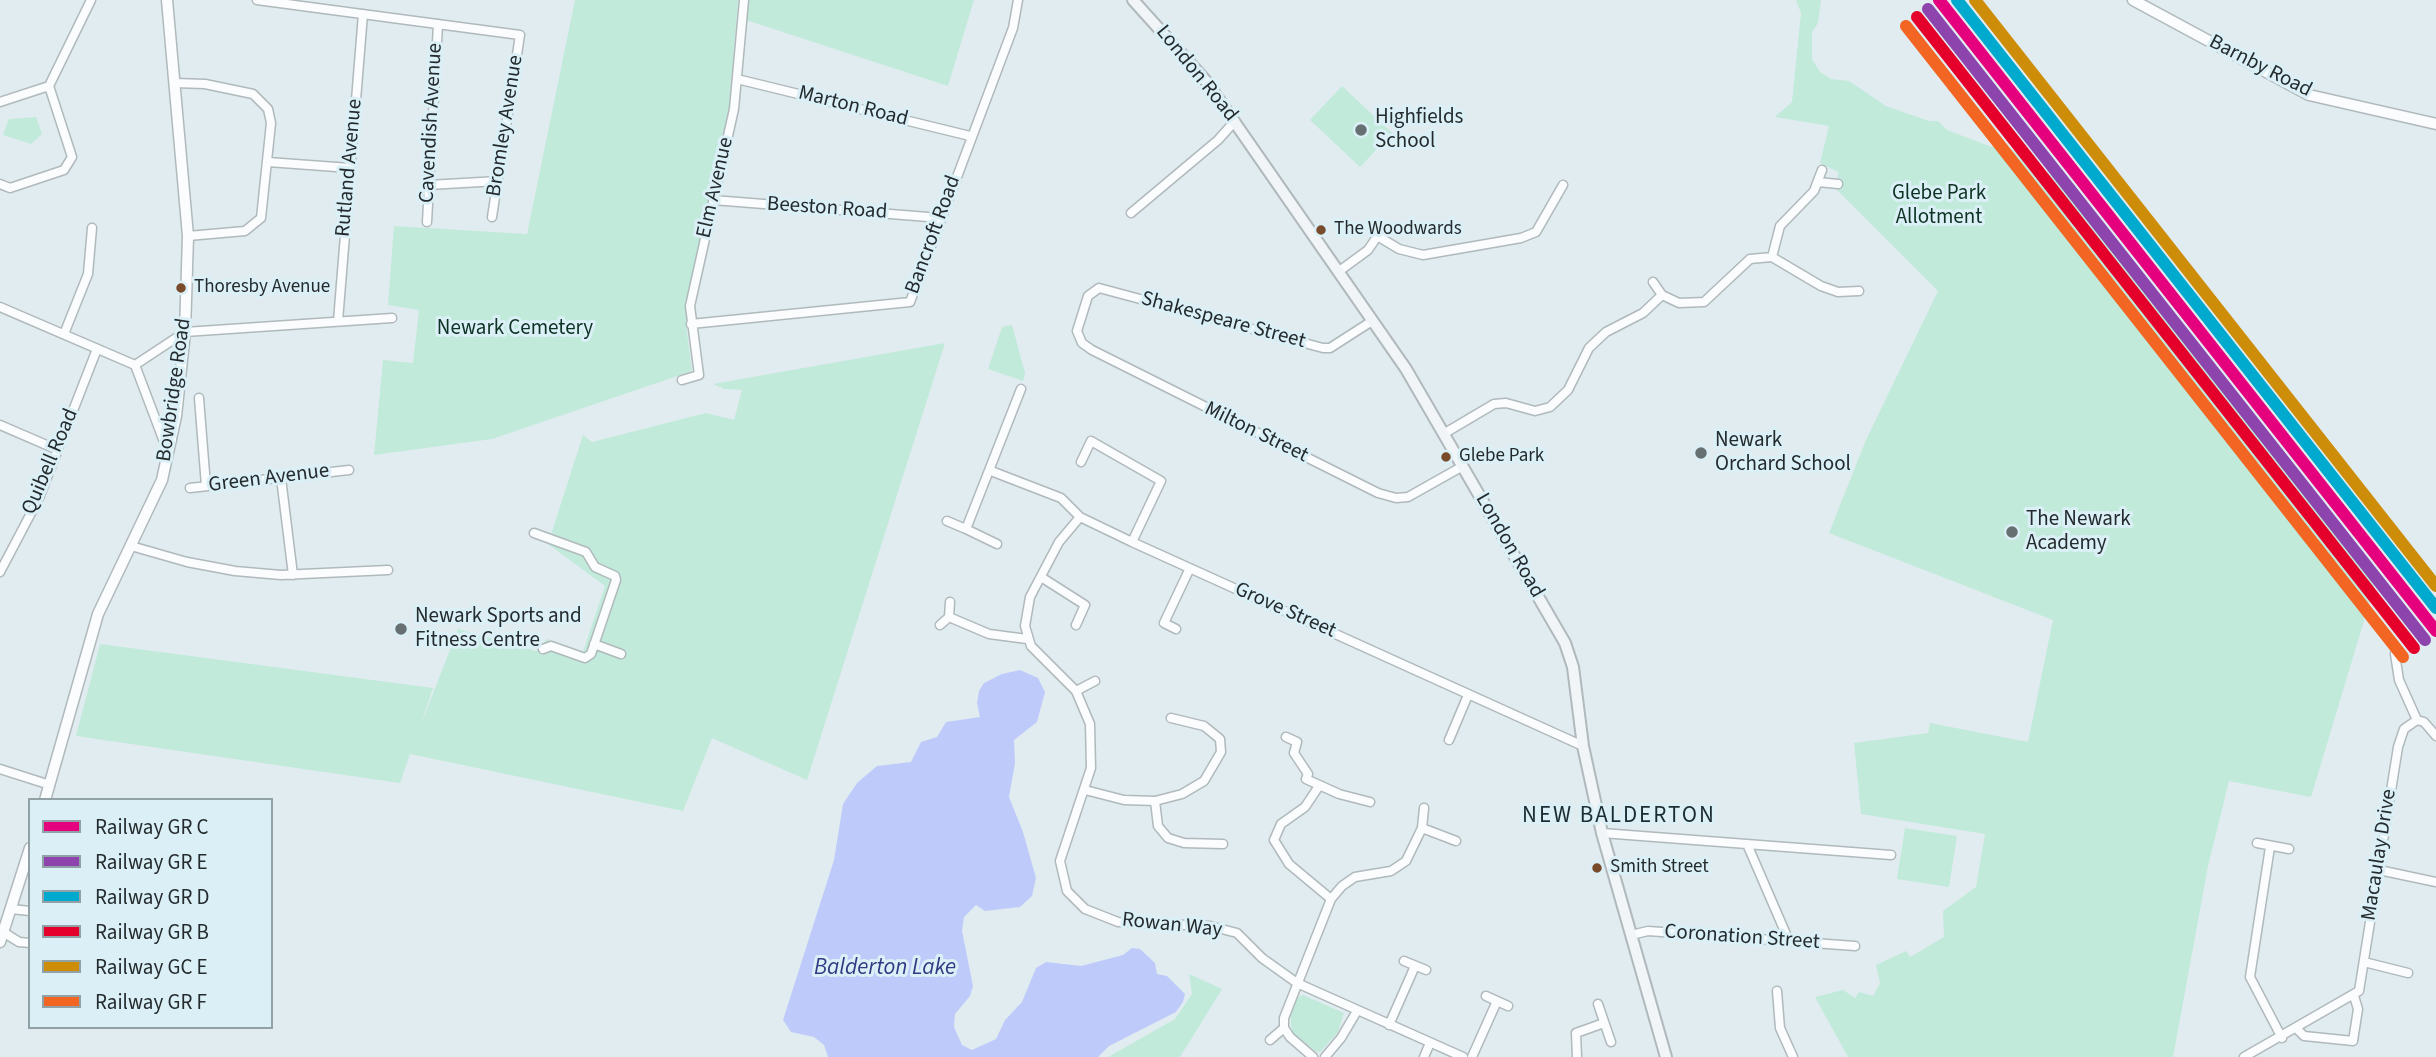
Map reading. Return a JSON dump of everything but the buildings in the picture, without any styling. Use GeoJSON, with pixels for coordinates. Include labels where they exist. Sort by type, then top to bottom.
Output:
{"type":"FeatureCollection","features":[{"type":"Feature","properties":{"kind":"main road","name":"London Road"},"geometry":{"type":"LineString","coordinates":[[1133,0],[1206,81],[1372,321],[1445,433],[1565,643],[1573,667],[1583,746],[1602,834],[1666,1057]]}},
{"type":"Feature","properties":{"kind":"street"},"geometry":{"type":"LineString","coordinates":[[0,184],[10,188],[64,170],[72,157],[49,86],[91,0]]}},
{"type":"Feature","properties":{"kind":"street","name":"Bowbridge Road"},"geometry":{"type":"LineString","coordinates":[[46,798],[98,614],[162,480],[185,332],[188,236],[167,0]]}},
{"type":"Feature","properties":{"kind":"street"},"geometry":{"type":"LineString","coordinates":[[257,0],[438,24]]}},
{"type":"Feature","properties":{"kind":"street","name":"Elm Avenue"},"geometry":{"type":"LineString","coordinates":[[701,385],[691,324],[692,291],[734,109],[744,0]]}},
{"type":"Feature","properties":{"kind":"street","name":"Bancroft Road"},"geometry":{"type":"LineString","coordinates":[[691,324],[908,303],[914,296],[970,136],[1013,28],[1018,0]]}},
{"type":"Feature","properties":{"kind":"street","name":"Barnby Road"},"geometry":{"type":"LineString","coordinates":[[2133,0],[2309,94],[2436,124]]}},
{"type":"Feature","properties":{"kind":"street","name":"Rutland Avenue"},"geometry":{"type":"LineString","coordinates":[[338,321],[363,14]]}},
{"type":"Feature","properties":{"kind":"street","name":"Bromley Avenue"},"geometry":{"type":"LineString","coordinates":[[438,24],[520,35],[492,217]]}},
{"type":"Feature","properties":{"kind":"street","name":"Cavendish Avenue"},"geometry":{"type":"LineString","coordinates":[[427,222],[438,24]]}},
{"type":"Feature","properties":{"kind":"street","name":"Marton Road"},"geometry":{"type":"LineString","coordinates":[[737,79],[970,136]]}},
{"type":"Feature","properties":{"kind":"street"},"geometry":{"type":"LineString","coordinates":[[175,83],[234,89],[262,100],[268,109],[271,123],[264,208],[255,225],[230,233],[188,236]]}},
{"type":"Feature","properties":{"kind":"street"},"geometry":{"type":"LineString","coordinates":[[0,102],[49,86]]}},
{"type":"Feature","properties":{"kind":"street"},"geometry":{"type":"LineString","coordinates":[[1131,214],[1218,141],[1235,121]]}},
{"type":"Feature","properties":{"kind":"street"},"geometry":{"type":"LineString","coordinates":[[268,162],[350,168]]}},
{"type":"Feature","properties":{"kind":"street"},"geometry":{"type":"LineString","coordinates":[[1772,257],[1783,223],[1818,182],[1822,170]]}},
{"type":"Feature","properties":{"kind":"street"},"geometry":{"type":"LineString","coordinates":[[429,185],[498,181]]}},
{"type":"Feature","properties":{"kind":"street"},"geometry":{"type":"LineString","coordinates":[[1818,182],[1838,184]]}},
{"type":"Feature","properties":{"kind":"street"},"geometry":{"type":"LineString","coordinates":[[1379,237],[1399,249],[1423,255],[1521,238],[1541,227],[1563,186]]}},
{"type":"Feature","properties":{"kind":"street","name":"Beeston Road"},"geometry":{"type":"LineString","coordinates":[[713,200],[941,218]]}},
{"type":"Feature","properties":{"kind":"street"},"geometry":{"type":"LineString","coordinates":[[64,334],[88,274],[92,228]]}},
{"type":"Feature","properties":{"kind":"street"},"geometry":{"type":"LineString","coordinates":[[1338,272],[1362,256],[1379,237],[1383,228]]}},
{"type":"Feature","properties":{"kind":"street"},"geometry":{"type":"LineString","coordinates":[[80,238],[91,238]]}},
{"type":"Feature","properties":{"kind":"street"},"geometry":{"type":"LineString","coordinates":[[1653,282],[1662,295],[1688,304],[1704,302],[1745,262],[1757,257],[1772,257],[1821,286],[1838,292],[1858,291]]}},
{"type":"Feature","properties":{"kind":"street","name":"Shakespeare Street"},"geometry":{"type":"LineString","coordinates":[[1082,313],[1088,296],[1099,288],[1330,348],[1372,321]]}},
{"type":"Feature","properties":{"kind":"street"},"geometry":{"type":"LineString","coordinates":[[1445,433],[1494,404],[1506,403],[1535,411],[1550,407],[1569,390],[1592,344],[1606,332],[1643,313],[1662,295]]}},
{"type":"Feature","properties":{"kind":"street"},"geometry":{"type":"LineString","coordinates":[[0,307],[135,365],[167,440]]}},
{"type":"Feature","properties":{"kind":"street","name":"Milton Street"},"geometry":{"type":"LineString","coordinates":[[1082,313],[1077,331],[1082,343],[1252,432],[1378,493],[1396,498],[1408,497],[1463,466]]}},
{"type":"Feature","properties":{"kind":"street"},"geometry":{"type":"LineString","coordinates":[[135,365],[185,332],[392,318]]}},
{"type":"Feature","properties":{"kind":"street","name":"Quibell Road"},"geometry":{"type":"LineString","coordinates":[[0,572],[39,498],[97,349]]}},
{"type":"Feature","properties":{"kind":"street"},"geometry":{"type":"LineString","coordinates":[[682,380],[699,376]]}},
{"type":"Feature","properties":{"kind":"street"},"geometry":{"type":"LineString","coordinates":[[966,529],[1021,389]]}},
{"type":"Feature","properties":{"kind":"street"},"geometry":{"type":"LineString","coordinates":[[199,398],[206,486]]}},
{"type":"Feature","properties":{"kind":"street"},"geometry":{"type":"LineString","coordinates":[[0,425],[58,450]]}},
{"type":"Feature","properties":{"kind":"street"},"geometry":{"type":"LineString","coordinates":[[1081,462],[1091,441],[1172,486]]}},
{"type":"Feature","properties":{"kind":"street","name":"Green Avenue"},"geometry":{"type":"LineString","coordinates":[[190,488],[349,470]]}},
{"type":"Feature","properties":{"kind":"street","name":"Grove Street"},"geometry":{"type":"LineString","coordinates":[[991,471],[1061,498],[1080,517],[1132,542],[1583,746]]}},
{"type":"Feature","properties":{"kind":"street"},"geometry":{"type":"LineString","coordinates":[[281,478],[293,575]]}},
{"type":"Feature","properties":{"kind":"street"},"geometry":{"type":"LineString","coordinates":[[1132,542],[1161,481]]}},
{"type":"Feature","properties":{"kind":"street"},"geometry":{"type":"LineString","coordinates":[[949,617],[989,634],[1027,639],[1026,615],[1030,597],[1059,542],[1080,517]]}},
{"type":"Feature","properties":{"kind":"street"},"geometry":{"type":"LineString","coordinates":[[947,521],[997,544]]}},
{"type":"Feature","properties":{"kind":"street"},"geometry":{"type":"LineString","coordinates":[[534,533],[586,552],[595,567],[615,576],[616,580],[591,654],[585,658],[551,646],[543,649]]}},
{"type":"Feature","properties":{"kind":"street"},"geometry":{"type":"LineString","coordinates":[[131,546],[223,569],[293,575],[388,570]]}},
{"type":"Feature","properties":{"kind":"street"},"geometry":{"type":"LineString","coordinates":[[1176,629],[1164,623],[1190,568]]}},
{"type":"Feature","properties":{"kind":"street"},"geometry":{"type":"LineString","coordinates":[[1041,576],[1084,605],[1076,625]]}},
{"type":"Feature","properties":{"kind":"street"},"geometry":{"type":"LineString","coordinates":[[940,625],[949,617],[950,602]]}},
{"type":"Feature","properties":{"kind":"street","name":"Rowan Way"},"geometry":{"type":"LineString","coordinates":[[1027,639],[1076,691],[1090,724],[1093,742],[1085,790],[1060,860],[1062,881],[1078,904],[1118,922],[1210,926],[1237,933],[1262,958],[1297,983],[1463,1057]]}},
{"type":"Feature","properties":{"kind":"street"},"geometry":{"type":"LineString","coordinates":[[594,644],[621,654]]}},
{"type":"Feature","properties":{"kind":"street"},"geometry":{"type":"LineString","coordinates":[[2395,654],[2399,680],[2417,720],[2424,722],[2436,736]]}},
{"type":"Feature","properties":{"kind":"street"},"geometry":{"type":"LineString","coordinates":[[1076,691],[1095,681]]}},
{"type":"Feature","properties":{"kind":"street"},"geometry":{"type":"LineString","coordinates":[[1449,740],[1468,695]]}},
{"type":"Feature","properties":{"kind":"street"},"geometry":{"type":"LineString","coordinates":[[1085,790],[1125,800],[1155,801],[1182,794],[1204,781],[1222,747],[1220,739],[1213,730],[1171,718]]}},
{"type":"Feature","properties":{"kind":"street","name":"Macaulay Drive"},"geometry":{"type":"LineString","coordinates":[[2297,1029],[2304,1036],[2353,1041],[2358,1009],[2354,996],[2360,987],[2398,747],[2406,726],[2417,720]]}},
{"type":"Feature","properties":{"kind":"street"},"geometry":{"type":"LineString","coordinates":[[1180,732],[1182,721]]}},
{"type":"Feature","properties":{"kind":"street"},"geometry":{"type":"LineString","coordinates":[[1286,737],[1297,742],[1294,753],[1308,774],[1306,779],[1370,802]]}},
{"type":"Feature","properties":{"kind":"street"},"geometry":{"type":"LineString","coordinates":[[0,769],[50,785]]}},
{"type":"Feature","properties":{"kind":"street"},"geometry":{"type":"LineString","coordinates":[[1320,786],[1305,807],[1280,824],[1274,840],[1277,850],[1289,864],[1331,899]]}},
{"type":"Feature","properties":{"kind":"street"},"geometry":{"type":"LineString","coordinates":[[1155,801],[1158,826],[1168,838],[1218,847]]}},
{"type":"Feature","properties":{"kind":"street"},"geometry":{"type":"LineString","coordinates":[[1313,1057],[1284,1028],[1284,1018],[1331,899],[1342,886],[1355,877],[1385,873],[1411,856],[1422,828],[1424,808]]}},
{"type":"Feature","properties":{"kind":"street"},"geometry":{"type":"LineString","coordinates":[[1422,828],[1456,841]]}},
{"type":"Feature","properties":{"kind":"street"},"geometry":{"type":"LineString","coordinates":[[1602,834],[1891,855]]}},
{"type":"Feature","properties":{"kind":"street"},"geometry":{"type":"LineString","coordinates":[[2257,843],[2289,849]]}},
{"type":"Feature","properties":{"kind":"street"},"geometry":{"type":"LineString","coordinates":[[1747,844],[1789,941]]}},
{"type":"Feature","properties":{"kind":"street"},"geometry":{"type":"LineString","coordinates":[[2270,846],[2250,977],[2281,1038]]}},
{"type":"Feature","properties":{"kind":"street"},"geometry":{"type":"LineString","coordinates":[[28,854],[2,937],[28,943]]}},
{"type":"Feature","properties":{"kind":"street"},"geometry":{"type":"LineString","coordinates":[[2379,870],[2436,882]]}},
{"type":"Feature","properties":{"kind":"street"},"geometry":{"type":"LineString","coordinates":[[11,909],[28,911]]}},
{"type":"Feature","properties":{"kind":"street","name":"Coronation Street"},"geometry":{"type":"LineString","coordinates":[[1631,935],[1648,931],[1855,946]]}},
{"type":"Feature","properties":{"kind":"street"},"geometry":{"type":"LineString","coordinates":[[1404,961],[1426,970]]}},
{"type":"Feature","properties":{"kind":"street"},"geometry":{"type":"LineString","coordinates":[[2364,962],[2408,973]]}},
{"type":"Feature","properties":{"kind":"street"},"geometry":{"type":"LineString","coordinates":[[1389,1025],[1415,966]]}},
{"type":"Feature","properties":{"kind":"street"},"geometry":{"type":"LineString","coordinates":[[1777,991],[1783,1041],[1793,1057]]}},
{"type":"Feature","properties":{"kind":"street"},"geometry":{"type":"LineString","coordinates":[[1486,996],[1508,1006]]}},
{"type":"Feature","properties":{"kind":"street"},"geometry":{"type":"LineString","coordinates":[[2244,1057],[2354,996]]}},
{"type":"Feature","properties":{"kind":"street"},"geometry":{"type":"LineString","coordinates":[[1472,1057],[1497,1001]]}},
{"type":"Feature","properties":{"kind":"street"},"geometry":{"type":"LineString","coordinates":[[1598,1004],[1611,1042]]}},
{"type":"Feature","properties":{"kind":"street"},"geometry":{"type":"LineString","coordinates":[[1325,1057],[1341,1038],[1357,1011]]}},
{"type":"Feature","properties":{"kind":"street"},"geometry":{"type":"LineString","coordinates":[[1577,1057],[1576,1033],[1604,1023]]}},
{"type":"Feature","properties":{"kind":"street"},"geometry":{"type":"LineString","coordinates":[[1270,1040],[1284,1028]]}},
{"type":"Feature","properties":{"kind":"street"},"geometry":{"type":"LineString","coordinates":[[1424,1057],[1430,1043]]}},
{"type":"Feature","properties":{"kind":"green space","name":"Newark Cemetery"},"geometry":{"type":"Polygon","coordinates":[[[575,0],[738,0],[729,108],[690,292],[686,325],[692,371],[492,439],[374,455],[383,360],[413,363],[419,310],[388,305],[394,226],[527,234],[575,0]]]}},
{"type":"Feature","properties":{"kind":"green space"},"geometry":{"type":"Polygon","coordinates":[[[748,0],[974,0],[948,86],[746,20],[748,0]]]}},
{"type":"Feature","properties":{"kind":"green space","name":"The Newark Academy"},"geometry":{"type":"Polygon","coordinates":[[[1796,0],[1821,0],[1818,23],[1812,32],[1812,59],[1820,72],[1831,79],[1849,81],[1886,106],[1929,121],[1938,121],[1947,130],[1992,147],[2004,142],[2012,150],[2035,155],[2034,165],[2051,175],[2059,168],[2378,574],[2311,797],[2229,781],[2208,866],[2173,1057],[1848,1057],[1815,997],[1843,990],[1855,998],[1859,992],[1873,996],[1880,983],[1876,965],[1906,951],[1910,957],[1944,937],[1943,911],[1976,887],[1985,834],[1861,814],[1854,743],[1928,733],[1930,723],[2028,742],[2053,620],[1829,533],[1866,440],[1938,291],[1837,190],[1838,172],[1820,163],[1829,126],[1775,117],[1792,102],[1801,13],[1796,0]]]}},
{"type":"Feature","properties":{"kind":"green space"},"geometry":{"type":"Polygon","coordinates":[[[1342,86],[1392,133],[1360,167],[1310,120],[1342,86]]]}},
{"type":"Feature","properties":{"kind":"green space"},"geometry":{"type":"Polygon","coordinates":[[[36,117],[42,134],[31,144],[3,135],[9,119],[36,117]]]}},
{"type":"Feature","properties":{"kind":"green space"},"geometry":{"type":"Polygon","coordinates":[[[1012,325],[1025,373],[1023,381],[988,369],[1002,327],[1012,325]]]}},
{"type":"Feature","properties":{"kind":"green space"},"geometry":{"type":"Polygon","coordinates":[[[945,343],[807,780],[712,738],[683,811],[410,754],[400,783],[76,736],[100,644],[433,688],[420,727],[458,629],[536,651],[547,639],[583,652],[605,586],[548,544],[583,435],[592,442],[706,413],[734,420],[742,390],[724,389],[713,384],[945,343]]]}},
{"type":"Feature","properties":{"kind":"green space"},"geometry":{"type":"Polygon","coordinates":[[[1905,828],[1957,836],[1949,887],[1897,879],[1905,828]]]}},
{"type":"Feature","properties":{"kind":"green space"},"geometry":{"type":"Polygon","coordinates":[[[1189,974],[1222,989],[1180,1057],[1108,1057],[1175,1019],[1192,994],[1189,974]]]}},
{"type":"Feature","properties":{"kind":"green space"},"geometry":{"type":"Polygon","coordinates":[[[1303,995],[1344,1013],[1338,1032],[1320,1052],[1292,1032],[1290,1014],[1298,997],[1303,995]]]}},
{"type":"Feature","properties":{"kind":"water","name":"Balderton Lake"},"geometry":{"type":"Polygon","coordinates":[[[1020,670],[1038,678],[1045,692],[1037,722],[1014,740],[1015,763],[1009,797],[1023,832],[1036,878],[1032,896],[1020,907],[985,911],[976,905],[964,917],[962,931],[973,986],[970,996],[955,1014],[954,1027],[962,1045],[972,1050],[996,1039],[1005,1020],[1022,1002],[1036,968],[1046,962],[1081,966],[1123,955],[1132,948],[1140,949],[1155,963],[1157,974],[1167,976],[1185,994],[1183,1002],[1176,1012],[1109,1046],[1098,1057],[828,1057],[824,1045],[814,1037],[791,1032],[783,1020],[834,860],[843,804],[857,783],[877,766],[911,762],[921,742],[937,737],[946,722],[980,717],[977,703],[984,683],[1002,674],[1020,670]]]}},
{"type":"Feature","properties":{"kind":"transit line"},"geometry":{"type":"LineString","coordinates":[[1939,0],[2436,631]]}},
{"type":"Feature","properties":{"kind":"transit line"},"geometry":{"type":"LineString","coordinates":[[1957,0],[2436,608]]}},
{"type":"Feature","properties":{"kind":"transit line"},"geometry":{"type":"LineString","coordinates":[[1975,0],[2436,586]]}},
{"type":"Feature","properties":{"kind":"transit line"},"geometry":{"type":"LineString","coordinates":[[1928,9],[2425,640]]}},
{"type":"Feature","properties":{"kind":"transit line"},"geometry":{"type":"LineString","coordinates":[[1917,17],[2414,648]]}},
{"type":"Feature","properties":{"kind":"transit line"},"geometry":{"type":"LineString","coordinates":[[1906,26],[2403,657]]}},
{"type":"Feature","properties":{"kind":"place","name":"Highfields School"},"geometry":{"type":"Point","coordinates":[1361,130]}},
{"type":"Feature","properties":{"kind":"place","name":"The Woodwards"},"geometry":{"type":"Point","coordinates":[1321,230]}},
{"type":"Feature","properties":{"kind":"place","name":"Thoresby Avenue"},"geometry":{"type":"Point","coordinates":[181,288]}},
{"type":"Feature","properties":{"kind":"place","name":"Newark Orchard School"},"geometry":{"type":"Point","coordinates":[1701,453]}},
{"type":"Feature","properties":{"kind":"place","name":"Glebe Park"},"geometry":{"type":"Point","coordinates":[1446,457]}},
{"type":"Feature","properties":{"kind":"place","name":"The Newark Academy"},"geometry":{"type":"Point","coordinates":[2012,532]}},
{"type":"Feature","properties":{"kind":"place","name":"Newark Sports and Fitness Centre"},"geometry":{"type":"Point","coordinates":[401,629]}},
{"type":"Feature","properties":{"kind":"place","name":"Smith Street"},"geometry":{"type":"Point","coordinates":[1597,868]}},
{"type":"Feature","properties":{"kind":"district","name":"NEW BALDERTON"},"geometry":{"type":"Point","coordinates":[1619,817]}},
{"type":"Feature","properties":{"kind":"park label","name":"Glebe Park Allotment"},"geometry":{"type":"Point","coordinates":[1939,206]}}]}
